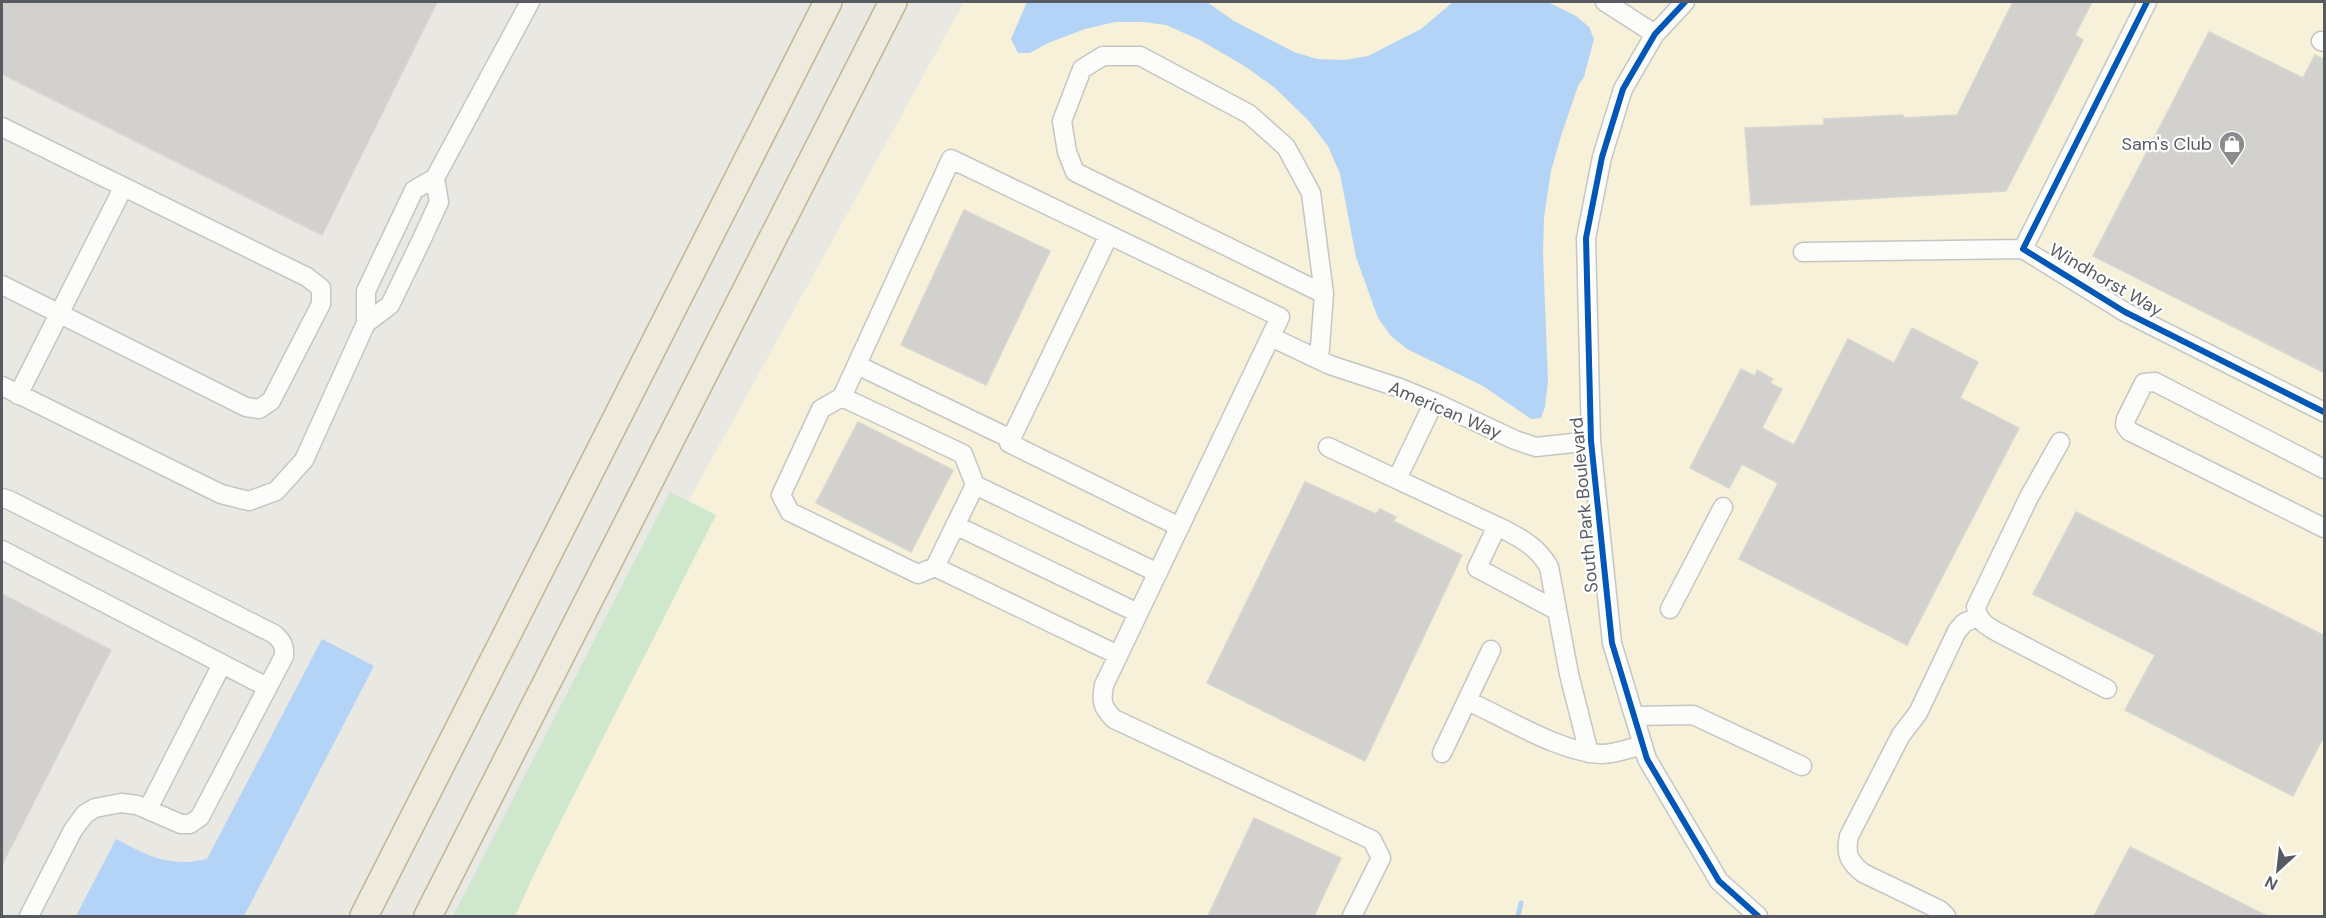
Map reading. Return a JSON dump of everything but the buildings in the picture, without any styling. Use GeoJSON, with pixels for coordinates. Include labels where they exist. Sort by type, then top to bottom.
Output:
{"type":"FeatureCollection","features":[{"type":"Feature","properties":{"kind":"highway"},"geometry":{"type":"LineString","coordinates":[[428,916],[893,2]]}},
{"type":"Feature","properties":{"kind":"highway"},"geometry":{"type":"LineString","coordinates":[[842,103],[910,2]]}},
{"type":"Feature","properties":{"kind":"highway"},"geometry":{"type":"LineString","coordinates":[[364,916],[827,3]]}},
{"type":"Feature","properties":{"kind":"street"},"geometry":{"type":"LineString","coordinates":[[2,386],[221,494],[249,501],[276,491],[304,460],[366,323],[366,291],[414,190],[435,178],[530,2]]}},
{"type":"Feature","properties":{"kind":"street"},"geometry":{"type":"LineString","coordinates":[[1605,2],[1655,34]]}},
{"type":"Feature","properties":{"kind":"street","name":"South Park Boulevard"},"geometry":{"type":"LineString","coordinates":[[1684,2],[1655,34],[1623,89],[1602,157],[1586,238],[1591,441],[1612,643],[1647,759],[1719,881],[1758,916]]}},
{"type":"Feature","properties":{"kind":"street","name":"Windhorst Way"},"geometry":{"type":"LineString","coordinates":[[2147,2],[2023,249],[2125,312],[2325,412]]}},
{"type":"Feature","properties":{"kind":"street"},"geometry":{"type":"LineString","coordinates":[[1319,360],[1324,294],[1311,193],[1286,147],[1250,114],[1140,57],[1103,56],[1082,69],[1062,122],[1067,152],[1075,172],[1324,294]]}},
{"type":"Feature","properties":{"kind":"street"},"geometry":{"type":"LineString","coordinates":[[2,127],[308,277],[321,288],[321,304],[271,401],[259,408],[246,407],[2,285]]}},
{"type":"Feature","properties":{"kind":"street"},"geometry":{"type":"LineString","coordinates":[[975,485],[935,567],[918,574],[790,512],[781,495],[822,409],[842,397],[951,159],[1280,317],[1104,685],[1102,701],[1107,712],[1114,719],[1372,840],[1381,858],[1352,916]]}},
{"type":"Feature","properties":{"kind":"street"},"geometry":{"type":"LineString","coordinates":[[366,323],[390,305],[421,242],[439,202],[435,178]]}},
{"type":"Feature","properties":{"kind":"street"},"geometry":{"type":"LineString","coordinates":[[18,394],[61,314],[123,188]]}},
{"type":"Feature","properties":{"kind":"street"},"geometry":{"type":"LineString","coordinates":[[1109,235],[1009,443],[1180,527]]}},
{"type":"Feature","properties":{"kind":"street"},"geometry":{"type":"LineString","coordinates":[[1803,252],[2023,249]]}},
{"type":"Feature","properties":{"kind":"street","name":"American Way"},"geometry":{"type":"LineString","coordinates":[[1271,337],[1319,360],[1434,402],[1515,440],[1536,447],[1591,441]]}},
{"type":"Feature","properties":{"kind":"street"},"geometry":{"type":"LineString","coordinates":[[857,365],[1011,439]]}},
{"type":"Feature","properties":{"kind":"street"},"geometry":{"type":"LineString","coordinates":[[2325,469],[2155,382],[2144,383],[2126,419],[2125,424],[2129,431],[2325,528]]}},
{"type":"Feature","properties":{"kind":"street"},"geometry":{"type":"LineString","coordinates":[[842,397],[963,454],[975,485],[1158,573]]}},
{"type":"Feature","properties":{"kind":"street"},"geometry":{"type":"LineString","coordinates":[[1397,479],[1434,402]]}},
{"type":"Feature","properties":{"kind":"street"},"geometry":{"type":"LineString","coordinates":[[2060,442],[2029,497],[1976,607],[1977,617],[2003,635],[2107,689]]}},
{"type":"Feature","properties":{"kind":"street"},"geometry":{"type":"LineString","coordinates":[[1328,447],[1497,526],[1530,544],[1542,555],[1549,567],[1569,674],[1590,753]]}},
{"type":"Feature","properties":{"kind":"street"},"geometry":{"type":"LineString","coordinates":[[2,498],[274,634],[282,641],[285,648],[284,656],[200,817],[190,824],[181,824],[137,805],[121,803],[95,808],[85,814],[73,830],[29,916]]}},
{"type":"Feature","properties":{"kind":"street"},"geometry":{"type":"LineString","coordinates":[[1670,609],[1723,507]]}},
{"type":"Feature","properties":{"kind":"street"},"geometry":{"type":"LineString","coordinates":[[955,525],[1138,613]]}},
{"type":"Feature","properties":{"kind":"street"},"geometry":{"type":"LineString","coordinates":[[1497,526],[1477,568],[1556,610]]}},
{"type":"Feature","properties":{"kind":"street"},"geometry":{"type":"LineString","coordinates":[[2,550],[267,687]]}},
{"type":"Feature","properties":{"kind":"street"},"geometry":{"type":"LineString","coordinates":[[935,567],[1118,655]]}},
{"type":"Feature","properties":{"kind":"street"},"geometry":{"type":"LineString","coordinates":[[1946,916],[1940,910],[1863,873],[1852,865],[1846,850],[1849,837],[1901,735],[1918,713],[1957,632],[1964,623],[1977,617]]}},
{"type":"Feature","properties":{"kind":"street"},"geometry":{"type":"LineString","coordinates":[[1442,753],[1491,650]]}},
{"type":"Feature","properties":{"kind":"street"},"geometry":{"type":"LineString","coordinates":[[148,809],[222,664]]}},
{"type":"Feature","properties":{"kind":"street"},"geometry":{"type":"LineString","coordinates":[[1468,701],[1556,742],[1590,753],[1604,754],[1643,746]]}},
{"type":"Feature","properties":{"kind":"street"},"geometry":{"type":"LineString","coordinates":[[1634,716],[1693,715],[1802,766]]}},
{"type":"Feature","properties":{"kind":"shaded area"},"geometry":{"type":"Polygon","coordinates":[[[964,2],[2324,2],[2324,916],[474,916],[688,502],[964,2]]]}},
{"type":"Feature","properties":{"kind":"green space"},"geometry":{"type":"Polygon","coordinates":[[[670,492],[716,515],[537,868],[515,916],[453,916],[670,492]]]}},
{"type":"Feature","properties":{"kind":"water"},"geometry":{"type":"Polygon","coordinates":[[[1027,2],[1207,2],[1234,21],[1294,52],[1317,59],[1344,60],[1368,56],[1421,29],[1453,2],[1548,2],[1576,16],[1589,27],[1594,39],[1584,77],[1578,86],[1551,171],[1544,217],[1543,253],[1548,381],[1545,407],[1541,418],[1531,419],[1483,386],[1407,349],[1391,336],[1378,318],[1356,257],[1340,174],[1328,146],[1308,120],[1275,88],[1246,67],[1200,40],[1166,25],[1115,22],[1085,29],[1048,43],[1030,53],[1018,53],[1011,39],[1027,2]]]}},
{"type":"Feature","properties":{"kind":"water"},"geometry":{"type":"Polygon","coordinates":[[[322,639],[374,666],[244,916],[76,916],[116,839],[160,859],[182,862],[207,859],[322,639]]]}},
{"type":"Feature","properties":{"kind":"waterway"},"geometry":{"type":"LineString","coordinates":[[1518,916],[1521,903]]}},
{"type":"Feature","properties":{"kind":"cycle path"},"geometry":{"type":"LineString","coordinates":[[1685,2],[1655,34],[1623,89],[1602,157],[1586,238],[1591,441],[1612,643],[1647,759],[1719,881],[1758,916]]}},
{"type":"Feature","properties":{"kind":"cycle path"},"geometry":{"type":"LineString","coordinates":[[2147,2],[2023,249],[2125,312],[2324,412]]}},
{"type":"Feature","properties":{"kind":"place","name":"Sam's Club"},"geometry":{"type":"Point","coordinates":[2232,167]}}]}
